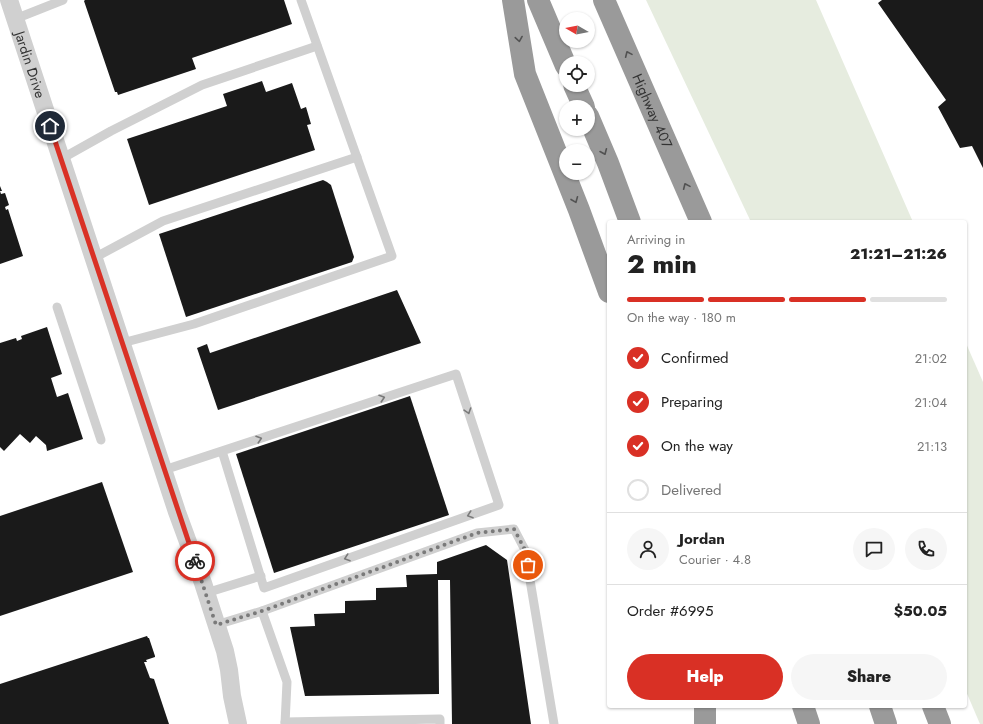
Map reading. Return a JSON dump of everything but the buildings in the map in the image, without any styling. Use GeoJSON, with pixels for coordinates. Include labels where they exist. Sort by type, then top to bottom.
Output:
{"type":"FeatureCollection","features":[{"type":"Feature","properties":{"kind":"highway"},"geometry":{"type":"LineString","coordinates":[[513,0],[525,74],[579,210],[607,287]]}},
{"type":"Feature","properties":{"kind":"highway"},"geometry":{"type":"LineString","coordinates":[[538,0],[562,56]]}},
{"type":"Feature","properties":{"kind":"highway","name":"Highway 407"},"geometry":{"type":"LineString","coordinates":[[604,0],[700,220]]}},
{"type":"Feature","properties":{"kind":"highway"},"geometry":{"type":"LineString","coordinates":[[595,132],[629,220]]}},
{"type":"Feature","properties":{"kind":"highway"},"geometry":{"type":"LineString","coordinates":[[705,708],[705,724]]}},
{"type":"Feature","properties":{"kind":"highway"},"geometry":{"type":"LineString","coordinates":[[804,708],[808,724]]}},
{"type":"Feature","properties":{"kind":"highway"},"geometry":{"type":"LineString","coordinates":[[881,708],[886,724]]}},
{"type":"Feature","properties":{"kind":"highway"},"geometry":{"type":"LineString","coordinates":[[934,708],[940,724]]}},
{"type":"Feature","properties":{"kind":"street","name":"Jardin Drive"},"geometry":{"type":"LineString","coordinates":[[9,0],[206,593],[229,670],[232,696],[238,724]]}},
{"type":"Feature","properties":{"kind":"lane"},"geometry":{"type":"LineString","coordinates":[[15,19],[63,0]]}},
{"type":"Feature","properties":{"kind":"lane"},"geometry":{"type":"LineString","coordinates":[[122,343],[194,324],[392,256],[301,0]]}},
{"type":"Feature","properties":{"kind":"lane"},"geometry":{"type":"LineString","coordinates":[[61,159],[111,131],[202,85],[317,46]]}},
{"type":"Feature","properties":{"kind":"lane"},"geometry":{"type":"LineString","coordinates":[[94,258],[162,221],[357,157]]}},
{"type":"Feature","properties":{"kind":"lane"},"geometry":{"type":"LineString","coordinates":[[57,307],[101,440]]}},
{"type":"Feature","properties":{"kind":"lane"},"geometry":{"type":"LineString","coordinates":[[164,470],[456,374],[499,505],[264,588],[222,451]]}},
{"type":"Feature","properties":{"kind":"lane"},"geometry":{"type":"LineString","coordinates":[[216,625],[262,611],[477,533],[514,529],[525,550],[554,724]]}},
{"type":"Feature","properties":{"kind":"lane"},"geometry":{"type":"LineString","coordinates":[[206,593],[261,576]]}},
{"type":"Feature","properties":{"kind":"lane"},"geometry":{"type":"LineString","coordinates":[[262,611],[287,682],[285,723],[440,719],[440,724]]}},
{"type":"Feature","properties":{"kind":"shaded area"},"geometry":{"type":"Polygon","coordinates":[[[646,0],[816,0],[912,220],[750,220],[646,0]]]}},
{"type":"Feature","properties":{"kind":"shaded area"},"geometry":{"type":"Polygon","coordinates":[[[967,346],[983,382],[983,724],[980,724],[967,694],[967,346]]]}},
{"type":"Feature","properties":{"kind":"way so far"},"geometry":{"type":"LineString","coordinates":[[195,561],[216,625],[262,611],[477,533],[514,529],[525,550],[528,565]]}},
{"type":"Feature","properties":{"kind":"route"},"geometry":{"type":"LineString","coordinates":[[50,126],[177,512],[195,561]]}}]}
